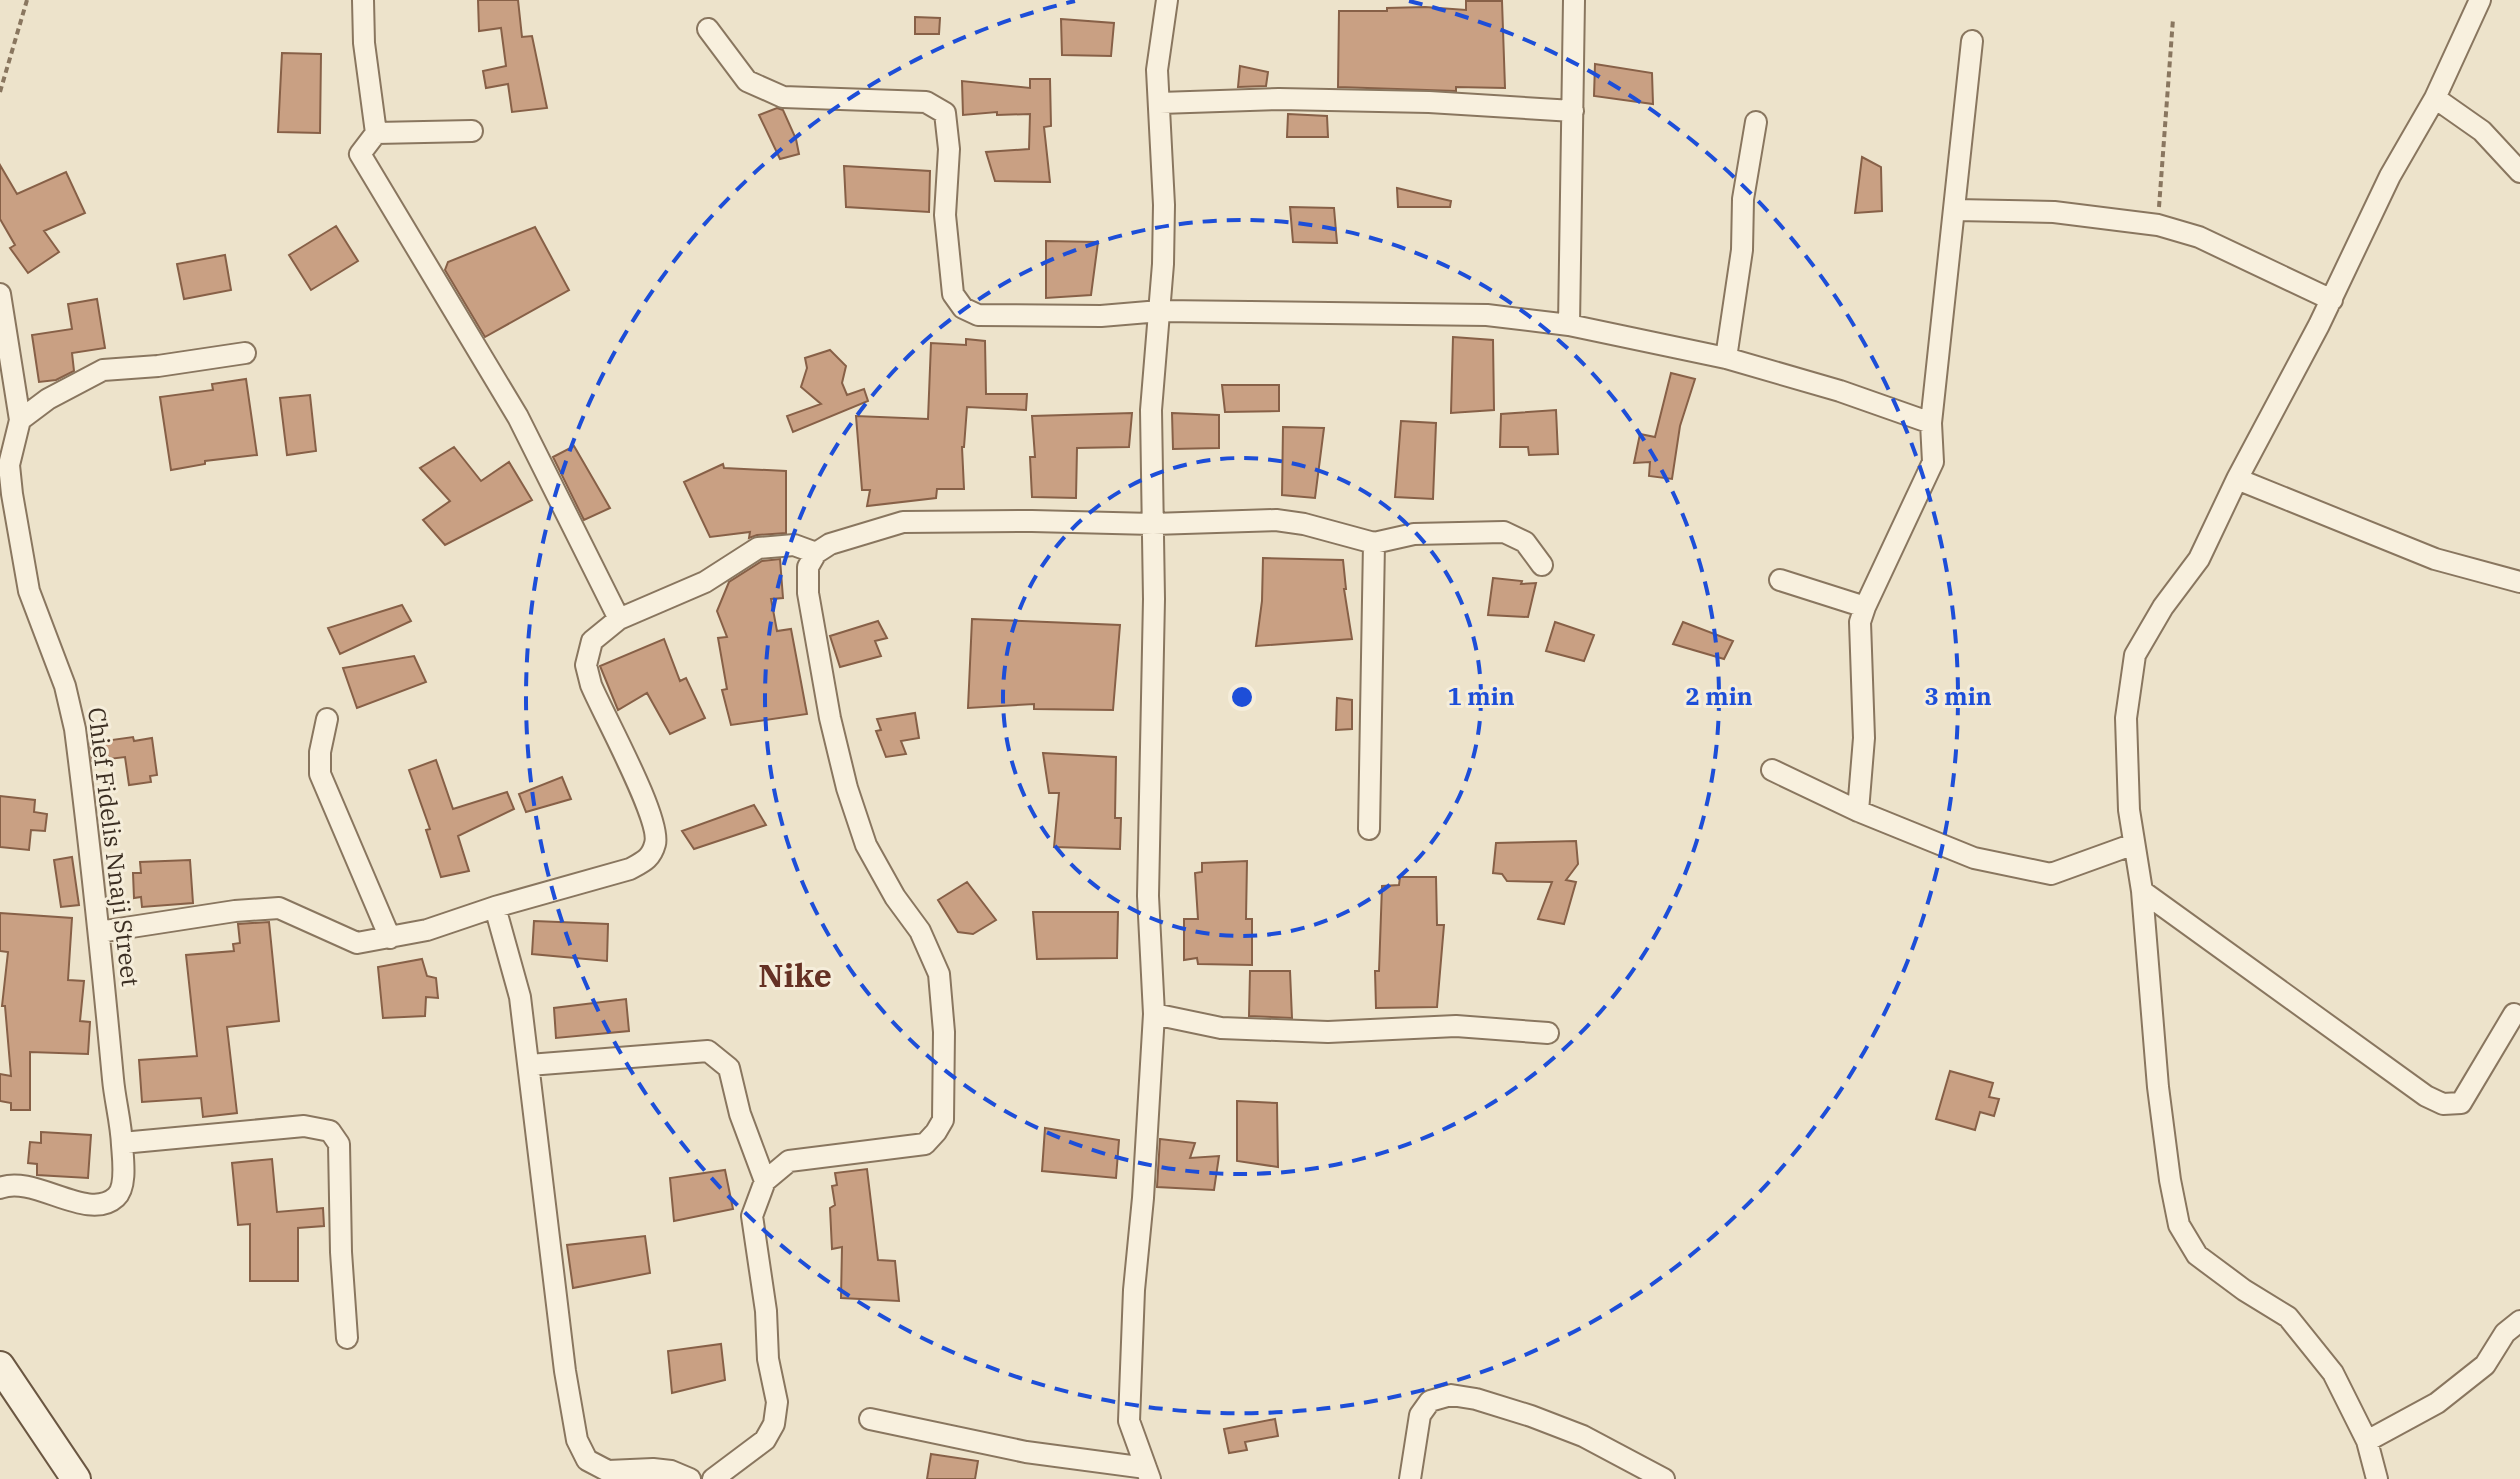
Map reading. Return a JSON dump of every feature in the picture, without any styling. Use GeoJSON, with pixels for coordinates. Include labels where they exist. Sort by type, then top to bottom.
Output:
{"type":"FeatureCollection","features":[{"type":"Feature","properties":{"kind":"street"},"geometry":{"type":"LineString","coordinates":[[363,0],[364,43],[376,133],[360,154],[518,417],[619,619]]}},
{"type":"Feature","properties":{"kind":"street"},"geometry":{"type":"LineString","coordinates":[[870,1419],[1148,1474],[1129,1421],[1134,1290],[1154,1014],[1148,896],[1153,524],[1151,410],[1160,311],[1164,205],[1157,70],[1167,0]]}},
{"type":"Feature","properties":{"kind":"street"},"geometry":{"type":"LineString","coordinates":[[1569,325],[1574,0]]}},
{"type":"Feature","properties":{"kind":"street"},"geometry":{"type":"LineString","coordinates":[[2377,1479],[2367,1441],[2333,1373],[2288,1317],[2244,1290],[2197,1255],[2179,1225],[2158,1087],[2142,891],[2129,810],[2126,718],[2135,655],[2163,607],[2199,559],[2237,479],[2332,300],[2390,176],[2435,98],[2480,0]]}},
{"type":"Feature","properties":{"kind":"street"},"geometry":{"type":"LineString","coordinates":[[708,29],[747,81],[783,97],[926,102],[945,113],[949,149],[945,215],[953,294],[963,308],[978,315],[1101,316],[1160,311],[1487,315],[1569,325],[1726,358],[1840,391],[1931,423]]}},
{"type":"Feature","properties":{"kind":"street"},"geometry":{"type":"LineString","coordinates":[[1858,811],[1864,738],[1860,622],[1933,462],[1931,423],[1972,41]]}},
{"type":"Feature","properties":{"kind":"street"},"geometry":{"type":"LineString","coordinates":[[2435,98],[2482,131],[2520,172]]}},
{"type":"Feature","properties":{"kind":"street"},"geometry":{"type":"LineString","coordinates":[[1160,103],[1279,99],[1429,102],[1573,111]]}},
{"type":"Feature","properties":{"kind":"street"},"geometry":{"type":"LineString","coordinates":[[1726,358],[1742,250],[1743,199],[1756,122]]}},
{"type":"Feature","properties":{"kind":"street"},"geometry":{"type":"LineString","coordinates":[[376,133],[472,131]]}},
{"type":"Feature","properties":{"kind":"street"},"geometry":{"type":"LineString","coordinates":[[1956,210],[2054,212],[2158,225],[2199,237],[2332,300]]}},
{"type":"Feature","properties":{"kind":"street","name":"Chief Fidelis Nnaji Street"},"geometry":{"type":"LineString","coordinates":[[0,294],[20,420],[9,465],[12,494],[29,591],[65,686],[75,729],[122,1143],[122,1184],[117,1196],[107,1203],[97,1205],[64,1199],[22,1185],[10,1184],[0,1188]]}},
{"type":"Feature","properties":{"kind":"street"},"geometry":{"type":"LineString","coordinates":[[20,420],[48,399],[103,370],[158,366],[245,353]]}},
{"type":"Feature","properties":{"kind":"street"},"geometry":{"type":"LineString","coordinates":[[2237,479],[2435,559],[2520,582]]}},
{"type":"Feature","properties":{"kind":"street"},"geometry":{"type":"LineString","coordinates":[[713,1479],[765,1440],[774,1424],[777,1402],[768,1359],[766,1311],[752,1216],[765,1181],[789,1161],[925,1144],[943,1120],[944,1032],[939,974],[920,931],[895,897],[866,845],[847,788],[830,718],[808,593],[808,567],[816,553],[830,544],[903,522],[1153,524],[1276,520],[1304,524],[1374,543],[1414,534],[1504,532],[1525,542],[1542,565]]}},
{"type":"Feature","properties":{"kind":"street"},"geometry":{"type":"LineString","coordinates":[[1369,829],[1374,543]]}},
{"type":"Feature","properties":{"kind":"street"},"geometry":{"type":"LineString","coordinates":[[99,932],[235,911],[279,908],[357,943],[427,930],[495,907],[630,869],[649,859],[657,841],[649,812],[604,716],[586,665],[592,641],[619,619],[705,582],[758,548],[794,545],[816,553]]}},
{"type":"Feature","properties":{"kind":"street"},"geometry":{"type":"LineString","coordinates":[[1780,580],[1865,607]]}},
{"type":"Feature","properties":{"kind":"street"},"geometry":{"type":"LineString","coordinates":[[327,719],[320,752],[320,774],[390,938]]}},
{"type":"Feature","properties":{"kind":"street"},"geometry":{"type":"LineString","coordinates":[[1772,770],[1858,811],[1974,858],[2051,874],[2134,844]]}},
{"type":"Feature","properties":{"kind":"street"},"geometry":{"type":"LineString","coordinates":[[2142,891],[2426,1096],[2443,1104],[2461,1103],[2514,1014]]}},
{"type":"Feature","properties":{"kind":"street"},"geometry":{"type":"LineString","coordinates":[[495,907],[520,997],[565,1371],[577,1440],[587,1460],[608,1471],[653,1469],[671,1471],[690,1479]]}},
{"type":"Feature","properties":{"kind":"street"},"geometry":{"type":"LineString","coordinates":[[1154,1014],[1221,1028],[1328,1032],[1456,1026],[1548,1033]]}},
{"type":"Feature","properties":{"kind":"street"},"geometry":{"type":"LineString","coordinates":[[529,1065],[708,1051],[729,1068],[740,1114],[765,1181]]}},
{"type":"Feature","properties":{"kind":"street"},"geometry":{"type":"LineString","coordinates":[[122,1143],[304,1126],[330,1131],[339,1144],[341,1252],[347,1338]]}},
{"type":"Feature","properties":{"kind":"street"},"geometry":{"type":"LineString","coordinates":[[2367,1441],[2449,1394],[2485,1365],[2505,1333],[2520,1321]]}},
{"type":"Feature","properties":{"kind":"street"},"geometry":{"type":"LineString","coordinates":[[0,1366],[76,1479]]}},
{"type":"Feature","properties":{"kind":"street"},"geometry":{"type":"LineString","coordinates":[[1410,1479],[1420,1415],[1430,1401],[1451,1395],[1476,1399],[1531,1416],[1583,1436],[1664,1479]]}},
{"type":"Feature","properties":{"kind":"path"},"geometry":{"type":"LineString","coordinates":[[0,92],[27,0]]}},
{"type":"Feature","properties":{"kind":"path"},"geometry":{"type":"LineString","coordinates":[[2158,225],[2173,19]]}},
{"type":"Feature","properties":{"kind":"building"},"geometry":{"type":"Polygon","coordinates":[[[478,0],[518,0],[522,37],[532,36],[547,108],[512,112],[508,84],[486,88],[483,71],[506,66],[501,28],[479,31],[478,0]]]}},
{"type":"Feature","properties":{"kind":"building"},"geometry":{"type":"Polygon","coordinates":[[[1466,1],[1502,1],[1505,88],[1456,87],[1456,91],[1338,87],[1339,11],[1425,7],[1466,10],[1466,1]]]}},
{"type":"Feature","properties":{"kind":"building"},"geometry":{"type":"Polygon","coordinates":[[[915,17],[940,18],[939,34],[915,34],[915,17]]]}},
{"type":"Feature","properties":{"kind":"building"},"geometry":{"type":"Polygon","coordinates":[[[1061,19],[1114,23],[1111,56],[1062,55],[1061,19]]]}},
{"type":"Feature","properties":{"kind":"building"},"geometry":{"type":"Polygon","coordinates":[[[282,53],[321,54],[320,133],[278,132],[282,53]]]}},
{"type":"Feature","properties":{"kind":"building"},"geometry":{"type":"Polygon","coordinates":[[[1595,64],[1652,73],[1653,104],[1594,96],[1595,64]]]}},
{"type":"Feature","properties":{"kind":"building"},"geometry":{"type":"Polygon","coordinates":[[[1240,66],[1268,72],[1266,86],[1238,87],[1240,66]]]}},
{"type":"Feature","properties":{"kind":"building"},"geometry":{"type":"Polygon","coordinates":[[[1030,79],[1050,79],[1051,126],[1044,127],[1050,182],[995,181],[986,152],[1029,149],[1030,114],[997,115],[997,112],[963,115],[962,81],[1030,88],[1030,79]]]}},
{"type":"Feature","properties":{"kind":"building"},"geometry":{"type":"Polygon","coordinates":[[[777,108],[783,110],[799,154],[780,159],[759,115],[777,108]]]}},
{"type":"Feature","properties":{"kind":"building"},"geometry":{"type":"Polygon","coordinates":[[[1288,114],[1327,116],[1328,137],[1287,137],[1288,114]]]}},
{"type":"Feature","properties":{"kind":"building"},"geometry":{"type":"Polygon","coordinates":[[[1862,157],[1881,167],[1882,211],[1855,213],[1862,157]]]}},
{"type":"Feature","properties":{"kind":"building"},"geometry":{"type":"Polygon","coordinates":[[[0,165],[17,194],[66,172],[85,213],[44,231],[59,252],[28,273],[10,248],[15,245],[0,219],[0,165]]]}},
{"type":"Feature","properties":{"kind":"building"},"geometry":{"type":"Polygon","coordinates":[[[844,166],[930,171],[929,212],[846,207],[844,166]]]}},
{"type":"Feature","properties":{"kind":"building"},"geometry":{"type":"Polygon","coordinates":[[[1397,188],[1451,201],[1450,207],[1398,207],[1397,188]]]}},
{"type":"Feature","properties":{"kind":"building"},"geometry":{"type":"Polygon","coordinates":[[[1290,207],[1334,208],[1337,243],[1293,242],[1290,207]]]}},
{"type":"Feature","properties":{"kind":"building"},"geometry":{"type":"Polygon","coordinates":[[[336,226],[358,261],[311,290],[289,255],[336,226]]]}},
{"type":"Feature","properties":{"kind":"building"},"geometry":{"type":"Polygon","coordinates":[[[535,227],[569,290],[485,337],[445,270],[448,262],[535,227]]]}},
{"type":"Feature","properties":{"kind":"building"},"geometry":{"type":"Polygon","coordinates":[[[1046,241],[1098,242],[1091,295],[1046,298],[1046,241]]]}},
{"type":"Feature","properties":{"kind":"building"},"geometry":{"type":"Polygon","coordinates":[[[225,255],[231,290],[184,299],[177,264],[225,255]]]}},
{"type":"Feature","properties":{"kind":"building"},"geometry":{"type":"Polygon","coordinates":[[[97,299],[105,348],[72,353],[74,371],[56,380],[39,382],[32,335],[72,329],[68,304],[97,299]]]}},
{"type":"Feature","properties":{"kind":"building"},"geometry":{"type":"Polygon","coordinates":[[[1453,337],[1493,340],[1494,410],[1451,413],[1453,337]]]}},
{"type":"Feature","properties":{"kind":"building"},"geometry":{"type":"Polygon","coordinates":[[[966,339],[985,341],[986,394],[1027,394],[1026,410],[967,407],[962,447],[964,489],[937,489],[936,498],[867,506],[870,490],[862,490],[856,416],[928,419],[931,343],[966,345],[966,339]]]}},
{"type":"Feature","properties":{"kind":"building"},"geometry":{"type":"Polygon","coordinates":[[[830,350],[846,366],[842,383],[847,395],[864,389],[868,401],[793,432],[787,416],[821,404],[801,387],[807,368],[805,358],[830,350]]]}},
{"type":"Feature","properties":{"kind":"building"},"geometry":{"type":"Polygon","coordinates":[[[1671,373],[1695,379],[1680,426],[1672,479],[1649,476],[1650,462],[1634,463],[1640,434],[1655,437],[1671,373]]]}},
{"type":"Feature","properties":{"kind":"building"},"geometry":{"type":"Polygon","coordinates":[[[246,379],[257,455],[205,461],[205,464],[171,470],[160,397],[213,390],[212,384],[246,379]]]}},
{"type":"Feature","properties":{"kind":"building"},"geometry":{"type":"Polygon","coordinates":[[[1222,385],[1279,385],[1279,411],[1225,412],[1222,385]]]}},
{"type":"Feature","properties":{"kind":"building"},"geometry":{"type":"Polygon","coordinates":[[[310,395],[316,451],[287,455],[280,398],[310,395]]]}},
{"type":"Feature","properties":{"kind":"building"},"geometry":{"type":"Polygon","coordinates":[[[1556,410],[1558,454],[1529,455],[1528,447],[1500,447],[1501,414],[1556,410]]]}},
{"type":"Feature","properties":{"kind":"building"},"geometry":{"type":"Polygon","coordinates":[[[1132,413],[1129,447],[1077,448],[1076,498],[1032,497],[1030,457],[1035,457],[1032,416],[1132,413]]]}},
{"type":"Feature","properties":{"kind":"building"},"geometry":{"type":"Polygon","coordinates":[[[1172,413],[1219,415],[1219,448],[1173,449],[1172,413]]]}},
{"type":"Feature","properties":{"kind":"building"},"geometry":{"type":"Polygon","coordinates":[[[1401,421],[1436,423],[1433,499],[1395,497],[1401,421]]]}},
{"type":"Feature","properties":{"kind":"building"},"geometry":{"type":"Polygon","coordinates":[[[1283,427],[1324,428],[1315,498],[1282,495],[1283,427]]]}},
{"type":"Feature","properties":{"kind":"building"},"geometry":{"type":"Polygon","coordinates":[[[574,446],[610,508],[584,520],[553,457],[574,446]]]}},
{"type":"Feature","properties":{"kind":"building"},"geometry":{"type":"Polygon","coordinates":[[[454,447],[481,481],[509,462],[532,500],[445,545],[423,520],[450,501],[420,468],[454,447]]]}},
{"type":"Feature","properties":{"kind":"building"},"geometry":{"type":"Polygon","coordinates":[[[723,464],[724,468],[786,471],[786,533],[749,538],[750,532],[710,537],[684,482],[723,464]]]}},
{"type":"Feature","properties":{"kind":"building"},"geometry":{"type":"Polygon","coordinates":[[[1263,558],[1343,560],[1352,639],[1256,646],[1262,601],[1263,558]]]}},
{"type":"Feature","properties":{"kind":"building"},"geometry":{"type":"Polygon","coordinates":[[[780,559],[783,598],[771,599],[777,631],[791,629],[807,714],[731,725],[722,690],[727,689],[718,638],[727,637],[717,611],[729,582],[762,561],[780,559]]]}},
{"type":"Feature","properties":{"kind":"building"},"geometry":{"type":"Polygon","coordinates":[[[1493,578],[1522,581],[1521,584],[1536,583],[1528,617],[1488,615],[1493,578]]]}},
{"type":"Feature","properties":{"kind":"building"},"geometry":{"type":"Polygon","coordinates":[[[402,605],[411,621],[340,654],[328,628],[402,605]]]}},
{"type":"Feature","properties":{"kind":"building"},"geometry":{"type":"Polygon","coordinates":[[[972,619],[1120,625],[1113,710],[1034,709],[1034,704],[968,708],[972,619]]]}},
{"type":"Feature","properties":{"kind":"building"},"geometry":{"type":"Polygon","coordinates":[[[878,621],[887,638],[875,641],[881,656],[840,667],[830,636],[878,621]]]}},
{"type":"Feature","properties":{"kind":"building"},"geometry":{"type":"Polygon","coordinates":[[[1555,622],[1594,635],[1584,661],[1546,651],[1555,622]]]}},
{"type":"Feature","properties":{"kind":"building"},"geometry":{"type":"Polygon","coordinates":[[[1683,622],[1733,641],[1724,659],[1673,644],[1683,622]]]}},
{"type":"Feature","properties":{"kind":"building"},"geometry":{"type":"Polygon","coordinates":[[[664,639],[680,681],[686,678],[705,718],[670,734],[647,693],[618,710],[600,666],[664,639]]]}},
{"type":"Feature","properties":{"kind":"building"},"geometry":{"type":"Polygon","coordinates":[[[414,656],[426,682],[357,708],[343,668],[414,656]]]}},
{"type":"Feature","properties":{"kind":"building"},"geometry":{"type":"Polygon","coordinates":[[[1337,698],[1352,700],[1352,729],[1336,730],[1337,698]]]}},
{"type":"Feature","properties":{"kind":"building"},"geometry":{"type":"Polygon","coordinates":[[[915,713],[919,738],[901,741],[906,754],[886,757],[876,731],[881,730],[877,719],[915,713]]]}},
{"type":"Feature","properties":{"kind":"building"},"geometry":{"type":"Polygon","coordinates":[[[133,737],[134,741],[152,738],[157,775],[150,776],[151,782],[129,785],[125,757],[92,761],[90,743],[133,737]]]}},
{"type":"Feature","properties":{"kind":"building"},"geometry":{"type":"Polygon","coordinates":[[[1043,753],[1116,757],[1115,818],[1121,818],[1120,849],[1054,847],[1059,793],[1049,793],[1043,753]]]}},
{"type":"Feature","properties":{"kind":"building"},"geometry":{"type":"Polygon","coordinates":[[[436,760],[453,809],[507,792],[514,809],[458,836],[469,871],[441,877],[426,830],[430,829],[409,770],[436,760]]]}},
{"type":"Feature","properties":{"kind":"building"},"geometry":{"type":"Polygon","coordinates":[[[562,777],[571,799],[526,812],[519,794],[562,777]]]}},
{"type":"Feature","properties":{"kind":"building"},"geometry":{"type":"Polygon","coordinates":[[[0,796],[35,800],[34,812],[47,814],[45,831],[31,830],[29,850],[0,847],[0,796]]]}},
{"type":"Feature","properties":{"kind":"building"},"geometry":{"type":"Polygon","coordinates":[[[754,805],[766,825],[694,849],[682,831],[754,805]]]}},
{"type":"Feature","properties":{"kind":"building"},"geometry":{"type":"Polygon","coordinates":[[[1576,841],[1578,864],[1566,880],[1576,882],[1564,924],[1538,919],[1552,882],[1507,881],[1502,874],[1493,873],[1496,843],[1576,841]]]}},
{"type":"Feature","properties":{"kind":"building"},"geometry":{"type":"Polygon","coordinates":[[[72,857],[79,905],[61,907],[54,860],[72,857]]]}},
{"type":"Feature","properties":{"kind":"building"},"geometry":{"type":"Polygon","coordinates":[[[190,860],[193,903],[142,907],[141,897],[134,898],[133,873],[141,873],[140,862],[190,860]]]}},
{"type":"Feature","properties":{"kind":"building"},"geometry":{"type":"Polygon","coordinates":[[[1247,861],[1246,919],[1252,919],[1252,965],[1198,964],[1197,958],[1184,960],[1184,919],[1198,919],[1195,873],[1202,872],[1202,863],[1247,861]]]}},
{"type":"Feature","properties":{"kind":"building"},"geometry":{"type":"Polygon","coordinates":[[[1400,877],[1436,877],[1437,925],[1444,925],[1437,1007],[1376,1008],[1375,971],[1379,971],[1382,886],[1399,885],[1400,877]]]}},
{"type":"Feature","properties":{"kind":"building"},"geometry":{"type":"Polygon","coordinates":[[[967,882],[996,920],[973,934],[958,932],[938,900],[967,882]]]}},
{"type":"Feature","properties":{"kind":"building"},"geometry":{"type":"Polygon","coordinates":[[[1033,912],[1118,912],[1117,958],[1037,959],[1033,912]]]}},
{"type":"Feature","properties":{"kind":"building"},"geometry":{"type":"Polygon","coordinates":[[[0,913],[72,918],[68,980],[84,981],[80,1021],[90,1022],[88,1054],[30,1052],[30,1110],[11,1110],[11,1103],[0,1101],[0,1074],[11,1076],[5,1006],[2,1006],[8,952],[0,951],[0,913]]]}},
{"type":"Feature","properties":{"kind":"building"},"geometry":{"type":"Polygon","coordinates":[[[534,921],[608,924],[607,961],[532,954],[534,921]]]}},
{"type":"Feature","properties":{"kind":"building"},"geometry":{"type":"Polygon","coordinates":[[[269,922],[279,1021],[227,1027],[237,1113],[203,1117],[201,1098],[142,1102],[139,1060],[197,1056],[186,955],[234,951],[233,944],[240,943],[238,924],[269,922]]]}},
{"type":"Feature","properties":{"kind":"building"},"geometry":{"type":"Polygon","coordinates":[[[422,959],[427,976],[436,978],[438,998],[426,997],[425,1016],[383,1018],[378,967],[422,959]]]}},
{"type":"Feature","properties":{"kind":"building"},"geometry":{"type":"Polygon","coordinates":[[[1250,971],[1290,971],[1292,1018],[1249,1016],[1250,971]]]}},
{"type":"Feature","properties":{"kind":"building"},"geometry":{"type":"Polygon","coordinates":[[[626,999],[629,1031],[556,1038],[554,1008],[626,999]]]}},
{"type":"Feature","properties":{"kind":"building"},"geometry":{"type":"Polygon","coordinates":[[[1950,1071],[1993,1083],[1989,1097],[1999,1099],[1994,1116],[1980,1112],[1975,1130],[1936,1119],[1950,1071]]]}},
{"type":"Feature","properties":{"kind":"building"},"geometry":{"type":"Polygon","coordinates":[[[1237,1101],[1277,1103],[1278,1167],[1237,1161],[1237,1101]]]}},
{"type":"Feature","properties":{"kind":"building"},"geometry":{"type":"Polygon","coordinates":[[[1045,1128],[1119,1140],[1116,1178],[1042,1171],[1045,1128]]]}},
{"type":"Feature","properties":{"kind":"building"},"geometry":{"type":"Polygon","coordinates":[[[41,1132],[91,1135],[88,1178],[37,1175],[37,1164],[28,1163],[30,1142],[41,1143],[41,1132]]]}},
{"type":"Feature","properties":{"kind":"building"},"geometry":{"type":"Polygon","coordinates":[[[1160,1139],[1195,1143],[1190,1158],[1219,1156],[1214,1190],[1157,1187],[1160,1139]]]}},
{"type":"Feature","properties":{"kind":"building"},"geometry":{"type":"Polygon","coordinates":[[[272,1159],[277,1212],[323,1208],[324,1226],[298,1228],[298,1281],[250,1281],[250,1224],[238,1225],[232,1163],[272,1159]]]}},
{"type":"Feature","properties":{"kind":"building"},"geometry":{"type":"Polygon","coordinates":[[[867,1169],[878,1260],[895,1261],[899,1301],[841,1298],[842,1247],[832,1249],[830,1208],[835,1205],[832,1186],[837,1185],[835,1173],[867,1169]]]}},
{"type":"Feature","properties":{"kind":"building"},"geometry":{"type":"Polygon","coordinates":[[[725,1170],[733,1209],[674,1221],[670,1178],[725,1170]]]}},
{"type":"Feature","properties":{"kind":"building"},"geometry":{"type":"Polygon","coordinates":[[[645,1236],[650,1273],[573,1288],[567,1245],[645,1236]]]}},
{"type":"Feature","properties":{"kind":"building"},"geometry":{"type":"Polygon","coordinates":[[[721,1344],[725,1380],[672,1393],[668,1351],[721,1344]]]}},
{"type":"Feature","properties":{"kind":"building"},"geometry":{"type":"Polygon","coordinates":[[[1275,1419],[1278,1436],[1245,1442],[1247,1450],[1229,1453],[1224,1429],[1275,1419]]]}},
{"type":"Feature","properties":{"kind":"building"},"geometry":{"type":"Polygon","coordinates":[[[931,1454],[978,1461],[975,1479],[927,1479],[931,1454]]]}},
{"type":"Feature","properties":{"kind":"district","name":"Nike"},"geometry":{"type":"Point","coordinates":[795,976]}}]}
